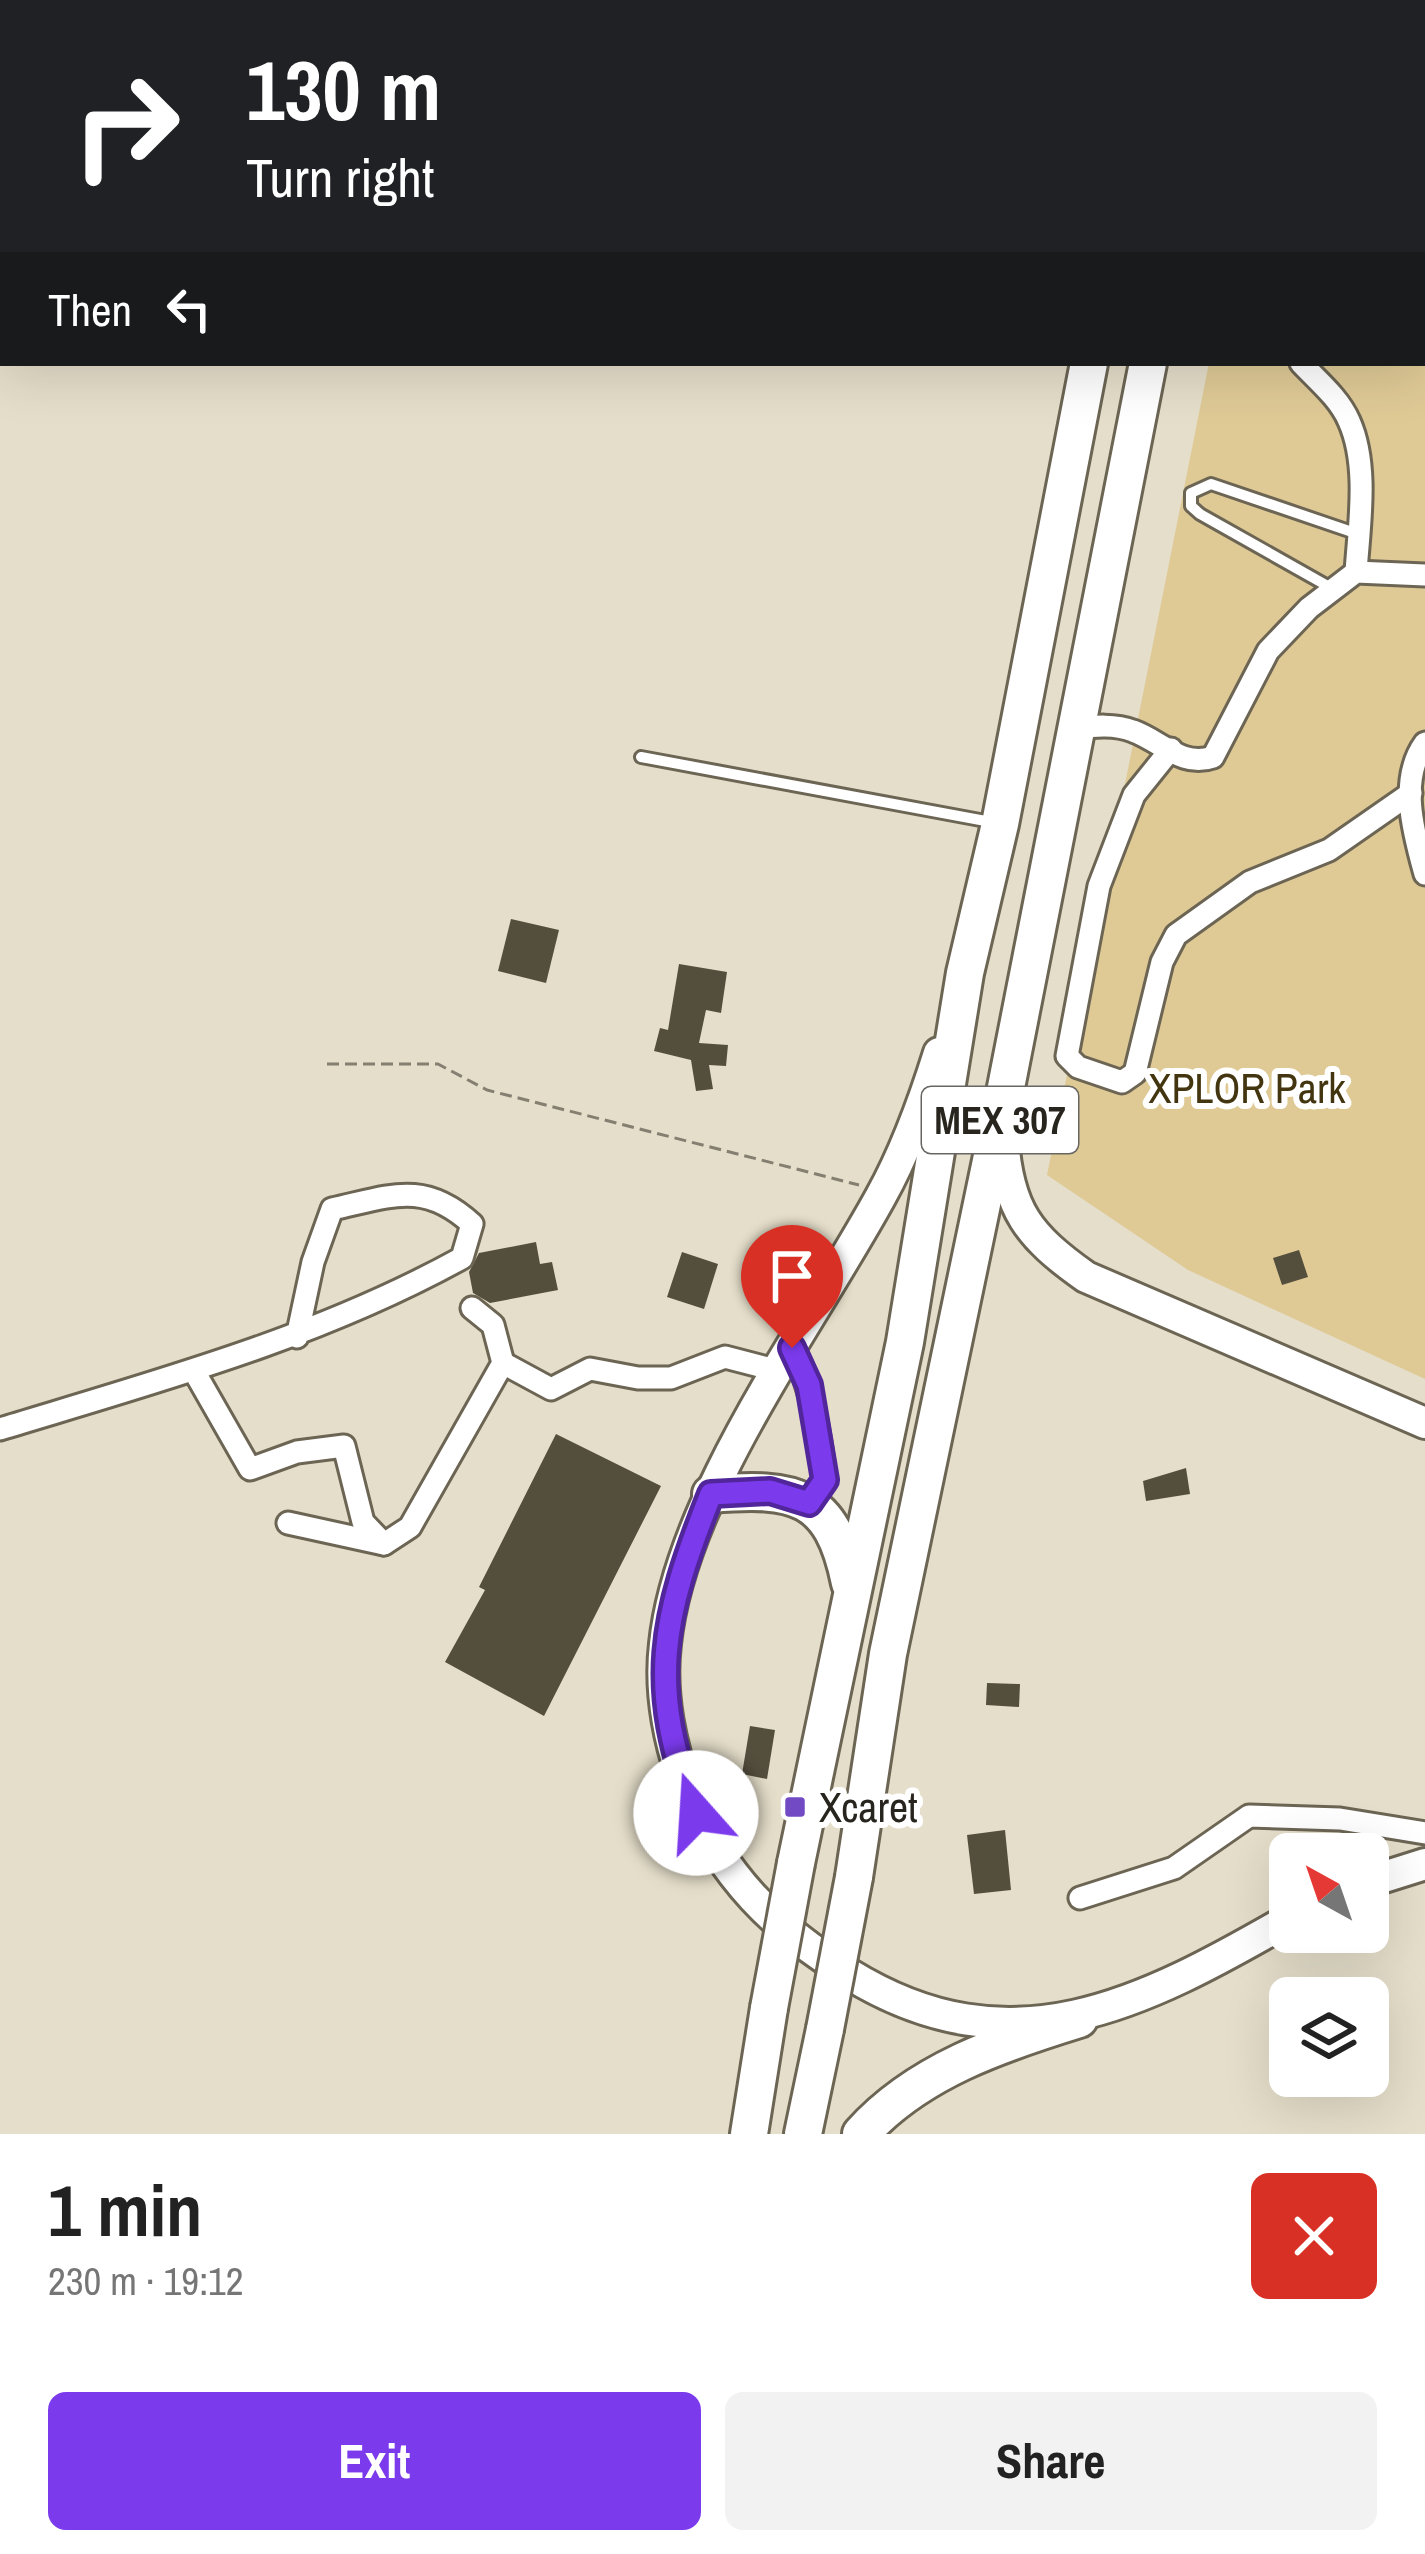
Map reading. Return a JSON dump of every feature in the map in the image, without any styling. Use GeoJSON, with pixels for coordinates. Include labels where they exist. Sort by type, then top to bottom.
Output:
{"type":"FeatureCollection","features":[{"type":"Feature","properties":{"kind":"highway","name":"MEX 307"},"geometry":{"type":"LineString","coordinates":[[748,2134],[796,1863],[905,1342],[965,973],[1000,824],[1088,366]]}},
{"type":"Feature","properties":{"kind":"highway","name":"MEX 307"},"geometry":{"type":"LineString","coordinates":[[803,2134],[854,1877],[888,1654],[1001,1113],[1147,366]]}},
{"type":"Feature","properties":{"kind":"highway"},"geometry":{"type":"LineString","coordinates":[[711,1494],[770,1491],[809,1503],[834,1527],[853,1597]]}},
{"type":"Feature","properties":{"kind":"highway"},"geometry":{"type":"LineString","coordinates":[[861,2134],[904,2094],[958,2062],[1079,2019]]}},
{"type":"Feature","properties":{"kind":"main road"},"geometry":{"type":"LineString","coordinates":[[965,973],[926,1094],[884,1192],[711,1494],[677,1578],[663,1684],[670,1733],[696,1813],[747,1895],[805,1948],[899,2002],[949,2016],[1079,2019],[1160,1991],[1269,1931]]}},
{"type":"Feature","properties":{"kind":"main road"},"geometry":{"type":"LineString","coordinates":[[1001,1113],[1011,1196],[1045,1248],[1086,1276],[1425,1424]]}},
{"type":"Feature","properties":{"kind":"main road"},"geometry":{"type":"LineString","coordinates":[[1389,1875],[1425,1864]]}},
{"type":"Feature","properties":{"kind":"street"},"geometry":{"type":"LineString","coordinates":[[1304,366],[1337,401],[1351,425],[1358,458],[1357,572]]}},
{"type":"Feature","properties":{"kind":"street"},"geometry":{"type":"LineString","coordinates":[[1076,728],[1130,729],[1172,749],[1180,758],[1200,761],[1219,751],[1268,651],[1287,628],[1357,572],[1425,575]]}},
{"type":"Feature","properties":{"kind":"street"},"geometry":{"type":"LineString","coordinates":[[1425,743],[1417,754],[1411,793],[1414,832],[1425,874]]}},
{"type":"Feature","properties":{"kind":"street"},"geometry":{"type":"LineString","coordinates":[[1172,749],[1134,795],[1099,886],[1067,1057],[1078,1067],[1122,1082],[1135,1073],[1162,962],[1176,935],[1250,882],[1329,850],[1411,793]]}},
{"type":"Feature","properties":{"kind":"street"},"geometry":{"type":"LineString","coordinates":[[0,1429],[297,1337],[344,1311],[394,1295],[462,1258],[472,1223],[445,1199],[404,1192],[332,1209],[313,1262],[297,1337]]}},
{"type":"Feature","properties":{"kind":"street"},"geometry":{"type":"LineString","coordinates":[[288,1523],[384,1544],[410,1527],[503,1363],[493,1325],[472,1308]]}},
{"type":"Feature","properties":{"kind":"street"},"geometry":{"type":"LineString","coordinates":[[503,1363],[551,1389],[590,1369],[670,1378],[725,1358],[786,1359],[809,1385],[821,1440],[825,1480],[809,1503]]}},
{"type":"Feature","properties":{"kind":"street"},"geometry":{"type":"LineString","coordinates":[[194,1371],[250,1469],[297,1452],[344,1446],[363,1522],[384,1544]]}},
{"type":"Feature","properties":{"kind":"street"},"geometry":{"type":"LineString","coordinates":[[1080,1898],[1174,1868],[1250,1816],[1340,1819],[1425,1833]]}},
{"type":"Feature","properties":{"kind":"lane"},"geometry":{"type":"LineString","coordinates":[[1334,590],[1199,514],[1191,506],[1191,493],[1211,484],[1358,534]]}},
{"type":"Feature","properties":{"kind":"lane"},"geometry":{"type":"LineString","coordinates":[[640,758],[1000,824]]}},
{"type":"Feature","properties":{"kind":"path"},"geometry":{"type":"LineString","coordinates":[[327,1064],[438,1064],[487,1090],[884,1192]]}},
{"type":"Feature","properties":{"kind":"green space","name":"XPLOR Park"},"geometry":{"type":"Polygon","coordinates":[[[1208,366],[1425,366],[1425,1379],[1188,1270],[1047,1175],[1208,366]]]}},
{"type":"Feature","properties":{"kind":"building"},"geometry":{"type":"Polygon","coordinates":[[[511,919],[559,930],[546,983],[498,971],[511,919]]]}},
{"type":"Feature","properties":{"kind":"building"},"geometry":{"type":"Polygon","coordinates":[[[679,964],[727,972],[721,1013],[706,1010],[699,1043],[728,1045],[726,1066],[709,1065],[713,1089],[696,1091],[691,1060],[654,1051],[660,1028],[668,1030],[679,964]]]}},
{"type":"Feature","properties":{"kind":"building"},"geometry":{"type":"Polygon","coordinates":[[[536,1242],[540,1264],[552,1262],[558,1290],[490,1303],[473,1293],[469,1272],[479,1253],[536,1242]]]}},
{"type":"Feature","properties":{"kind":"building"},"geometry":{"type":"Polygon","coordinates":[[[1299,1250],[1308,1277],[1282,1285],[1273,1258],[1299,1250]]]}},
{"type":"Feature","properties":{"kind":"building"},"geometry":{"type":"Polygon","coordinates":[[[682,1252],[718,1264],[704,1309],[667,1297],[682,1252]]]}},
{"type":"Feature","properties":{"kind":"building"},"geometry":{"type":"Polygon","coordinates":[[[556,1434],[661,1486],[544,1716],[445,1662],[485,1590],[479,1587],[556,1434]]]}},
{"type":"Feature","properties":{"kind":"building"},"geometry":{"type":"Polygon","coordinates":[[[1186,1468],[1190,1494],[1146,1501],[1143,1481],[1186,1468]]]}},
{"type":"Feature","properties":{"kind":"building"},"geometry":{"type":"Polygon","coordinates":[[[987,1683],[1020,1684],[1019,1707],[986,1705],[987,1683]]]}},
{"type":"Feature","properties":{"kind":"building"},"geometry":{"type":"Polygon","coordinates":[[[750,1726],[775,1730],[767,1779],[742,1774],[750,1726]]]}},
{"type":"Feature","properties":{"kind":"building"},"geometry":{"type":"Polygon","coordinates":[[[1005,1830],[1011,1890],[974,1894],[967,1835],[1005,1830]]]}},
{"type":"Feature","properties":{"kind":"place","name":"Xcaret"},"geometry":{"type":"Point","coordinates":[795,1807]}},
{"type":"Feature","properties":{"kind":"route"},"geometry":{"type":"LineString","coordinates":[[696,1813],[670,1733],[663,1684],[677,1578],[711,1494],[770,1491],[792,1494],[809,1503],[825,1480],[809,1385],[792,1348]]}}]}
